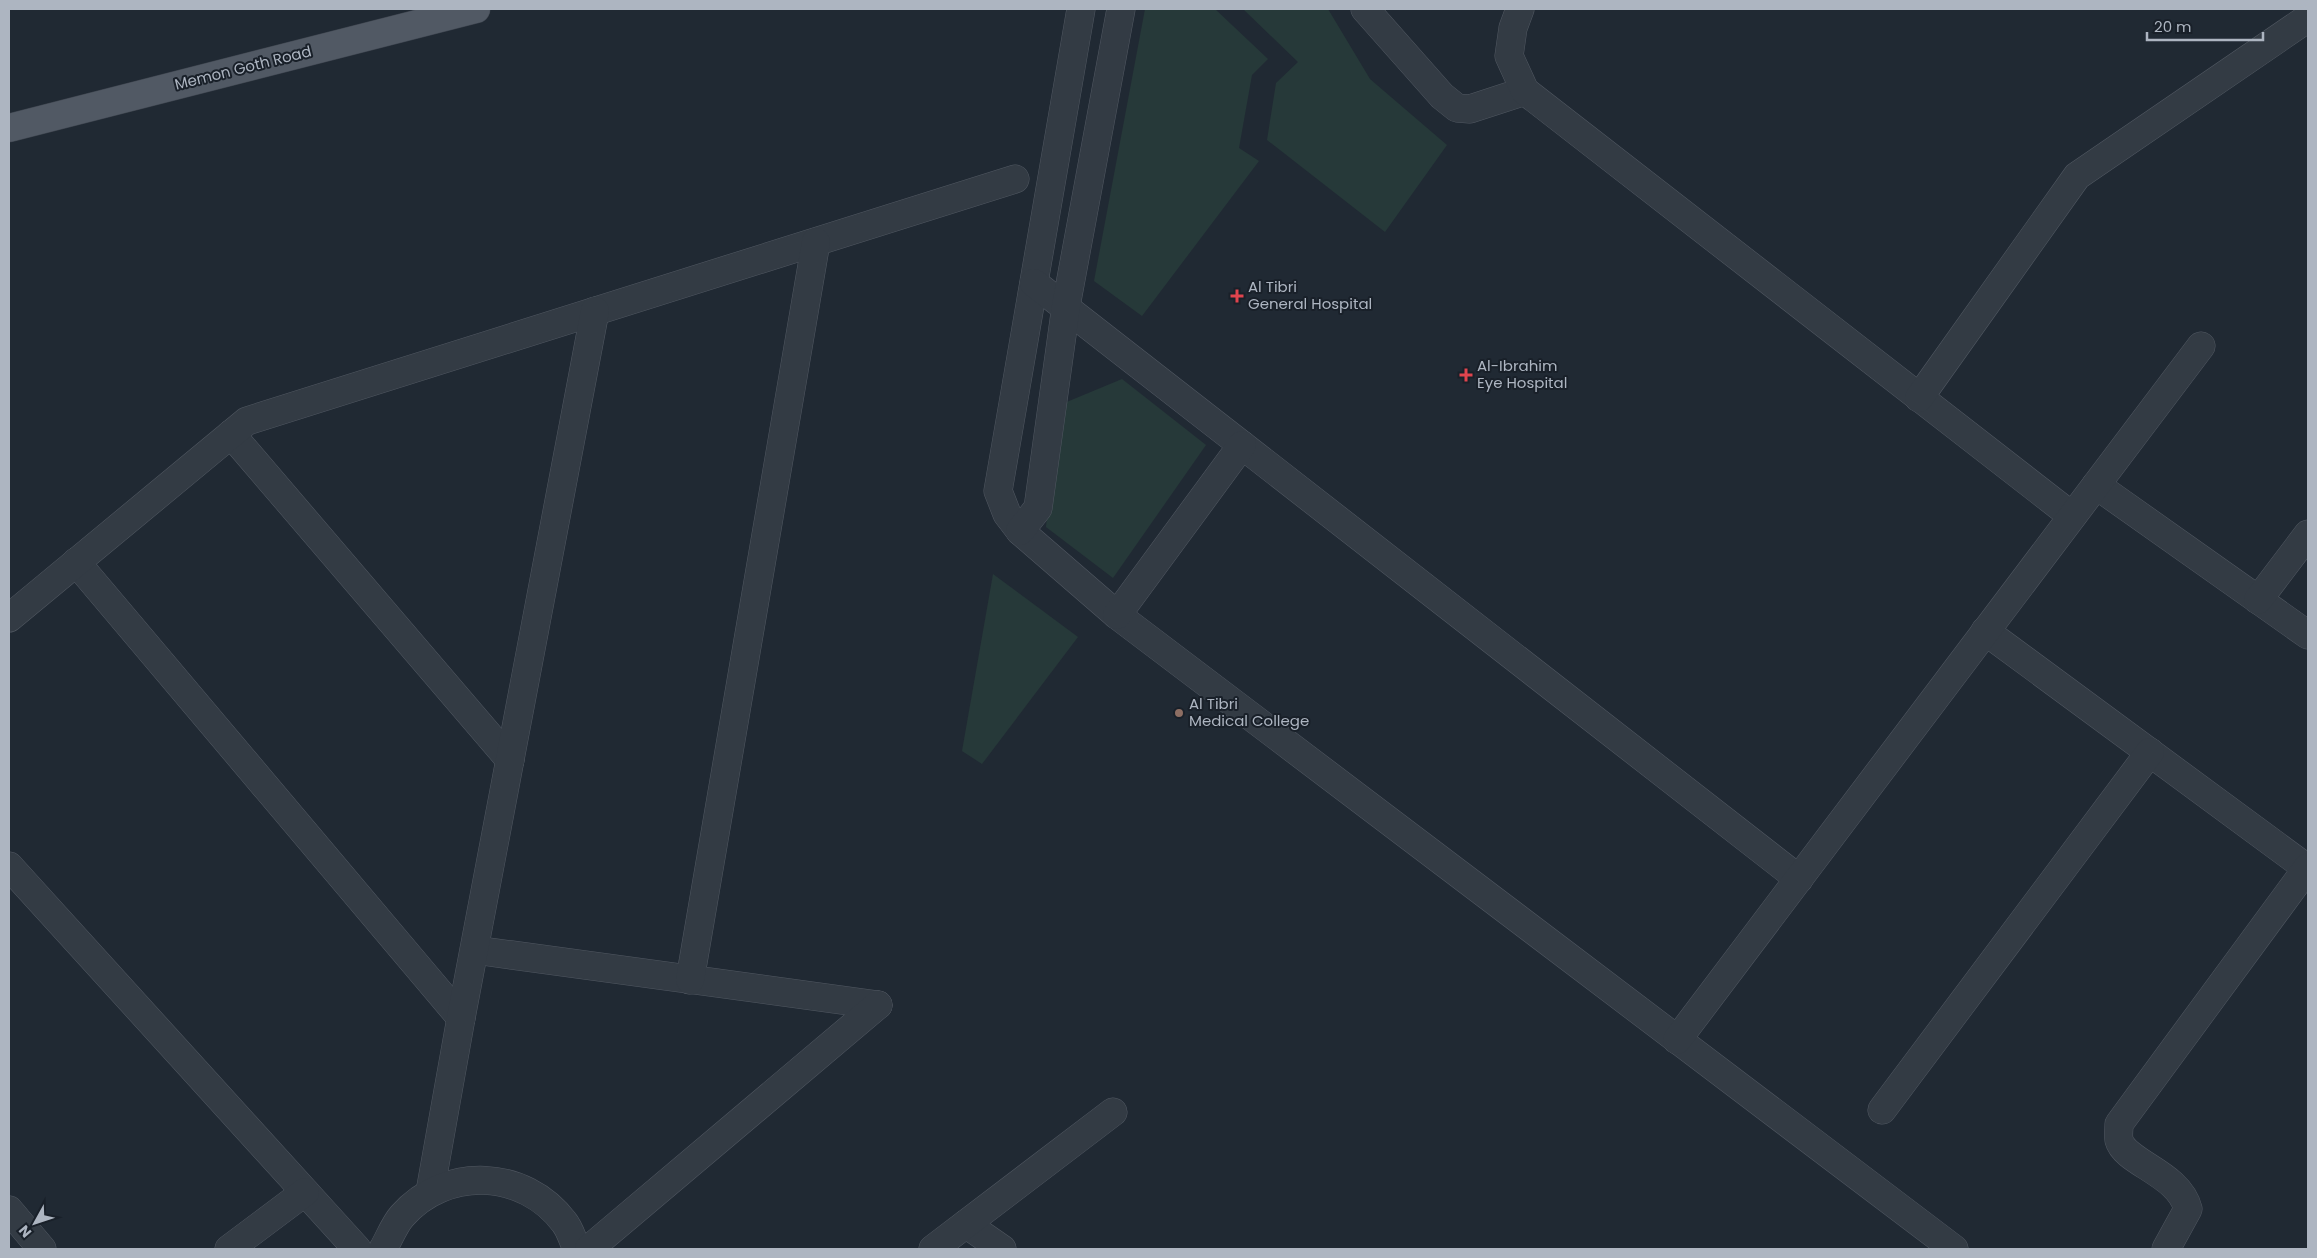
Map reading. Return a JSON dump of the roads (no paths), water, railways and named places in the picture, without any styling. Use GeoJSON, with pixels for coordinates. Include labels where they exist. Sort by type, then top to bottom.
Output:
{"type":"FeatureCollection","features":[{"type":"Feature","properties":{"kind":"main road","name":"Memon Goth Road"},"geometry":{"type":"LineString","coordinates":[[9,128],[476,9]]}},
{"type":"Feature","properties":{"kind":"street"},"geometry":{"type":"LineString","coordinates":[[1081,9],[998,491],[1007,514],[1020,531],[1117,615],[1954,1249]]}},
{"type":"Feature","properties":{"kind":"street"},"geometry":{"type":"LineString","coordinates":[[1020,531],[1038,508],[1066,306],[1121,9]]}},
{"type":"Feature","properties":{"kind":"street"},"geometry":{"type":"LineString","coordinates":[[1365,9],[1442,96],[1457,108],[1470,109],[1525,91]]}},
{"type":"Feature","properties":{"kind":"street"},"geometry":{"type":"LineString","coordinates":[[1520,9],[1513,28],[1509,56],[1525,91],[2072,516]]}},
{"type":"Feature","properties":{"kind":"street"},"geometry":{"type":"LineString","coordinates":[[1919,398],[2077,176],[2308,18]]}},
{"type":"Feature","properties":{"kind":"street"},"geometry":{"type":"LineString","coordinates":[[9,618],[247,420],[1016,179]]}},
{"type":"Feature","properties":{"kind":"street"},"geometry":{"type":"LineString","coordinates":[[690,980],[816,242]]}},
{"type":"Feature","properties":{"kind":"street"},"geometry":{"type":"LineString","coordinates":[[1034,283],[1066,306],[1799,879]]}},
{"type":"Feature","properties":{"kind":"street"},"geometry":{"type":"LineString","coordinates":[[430,1192],[461,1018],[595,311]]}},
{"type":"Feature","properties":{"kind":"street"},"geometry":{"type":"LineString","coordinates":[[1677,1040],[2201,346]]}},
{"type":"Feature","properties":{"kind":"street"},"geometry":{"type":"LineString","coordinates":[[231,434],[510,760]]}},
{"type":"Feature","properties":{"kind":"street"},"geometry":{"type":"LineString","coordinates":[[1117,615],[1242,445]]}},
{"type":"Feature","properties":{"kind":"street"},"geometry":{"type":"LineString","coordinates":[[2096,484],[2308,636]]}},
{"type":"Feature","properties":{"kind":"street"},"geometry":{"type":"LineString","coordinates":[[2258,600],[2308,534]]}},
{"type":"Feature","properties":{"kind":"street"},"geometry":{"type":"LineString","coordinates":[[76,562],[461,1018]]}},
{"type":"Feature","properties":{"kind":"street"},"geometry":{"type":"LineString","coordinates":[[1985,631],[2308,868],[2119,1124],[2119,1141],[2127,1151],[2175,1186],[2186,1198],[2188,1209],[2166,1249]]}},
{"type":"Feature","properties":{"kind":"street"},"geometry":{"type":"LineString","coordinates":[[1882,1110],[2150,752]]}},
{"type":"Feature","properties":{"kind":"street"},"geometry":{"type":"LineString","coordinates":[[9,866],[357,1249]]}},
{"type":"Feature","properties":{"kind":"street"},"geometry":{"type":"LineString","coordinates":[[475,950],[878,1005],[589,1249]]}},
{"type":"Feature","properties":{"kind":"street"},"geometry":{"type":"LineString","coordinates":[[933,1249],[1113,1112]]}},
{"type":"Feature","properties":{"kind":"street"},"geometry":{"type":"LineString","coordinates":[[383,1249],[401,1216],[430,1192],[465,1180],[503,1181],[538,1196],[565,1222],[577,1249]]}},
{"type":"Feature","properties":{"kind":"street"},"geometry":{"type":"LineString","coordinates":[[230,1249],[305,1192]]}},
{"type":"Feature","properties":{"kind":"street"},"geometry":{"type":"LineString","coordinates":[[9,1210],[42,1249]]}},
{"type":"Feature","properties":{"kind":"street"},"geometry":{"type":"LineString","coordinates":[[966,1224],[1002,1249]]}},
{"type":"Feature","properties":{"kind":"place","name":"Al Tibri General Hospital"},"geometry":{"type":"Point","coordinates":[1237,296]}},
{"type":"Feature","properties":{"kind":"place","name":"Al-Ibrahim Eye Hospital"},"geometry":{"type":"Point","coordinates":[1466,375]}},
{"type":"Feature","properties":{"kind":"place","name":"Al Tibri Medical College"},"geometry":{"type":"Point","coordinates":[1179,713]}}]}
